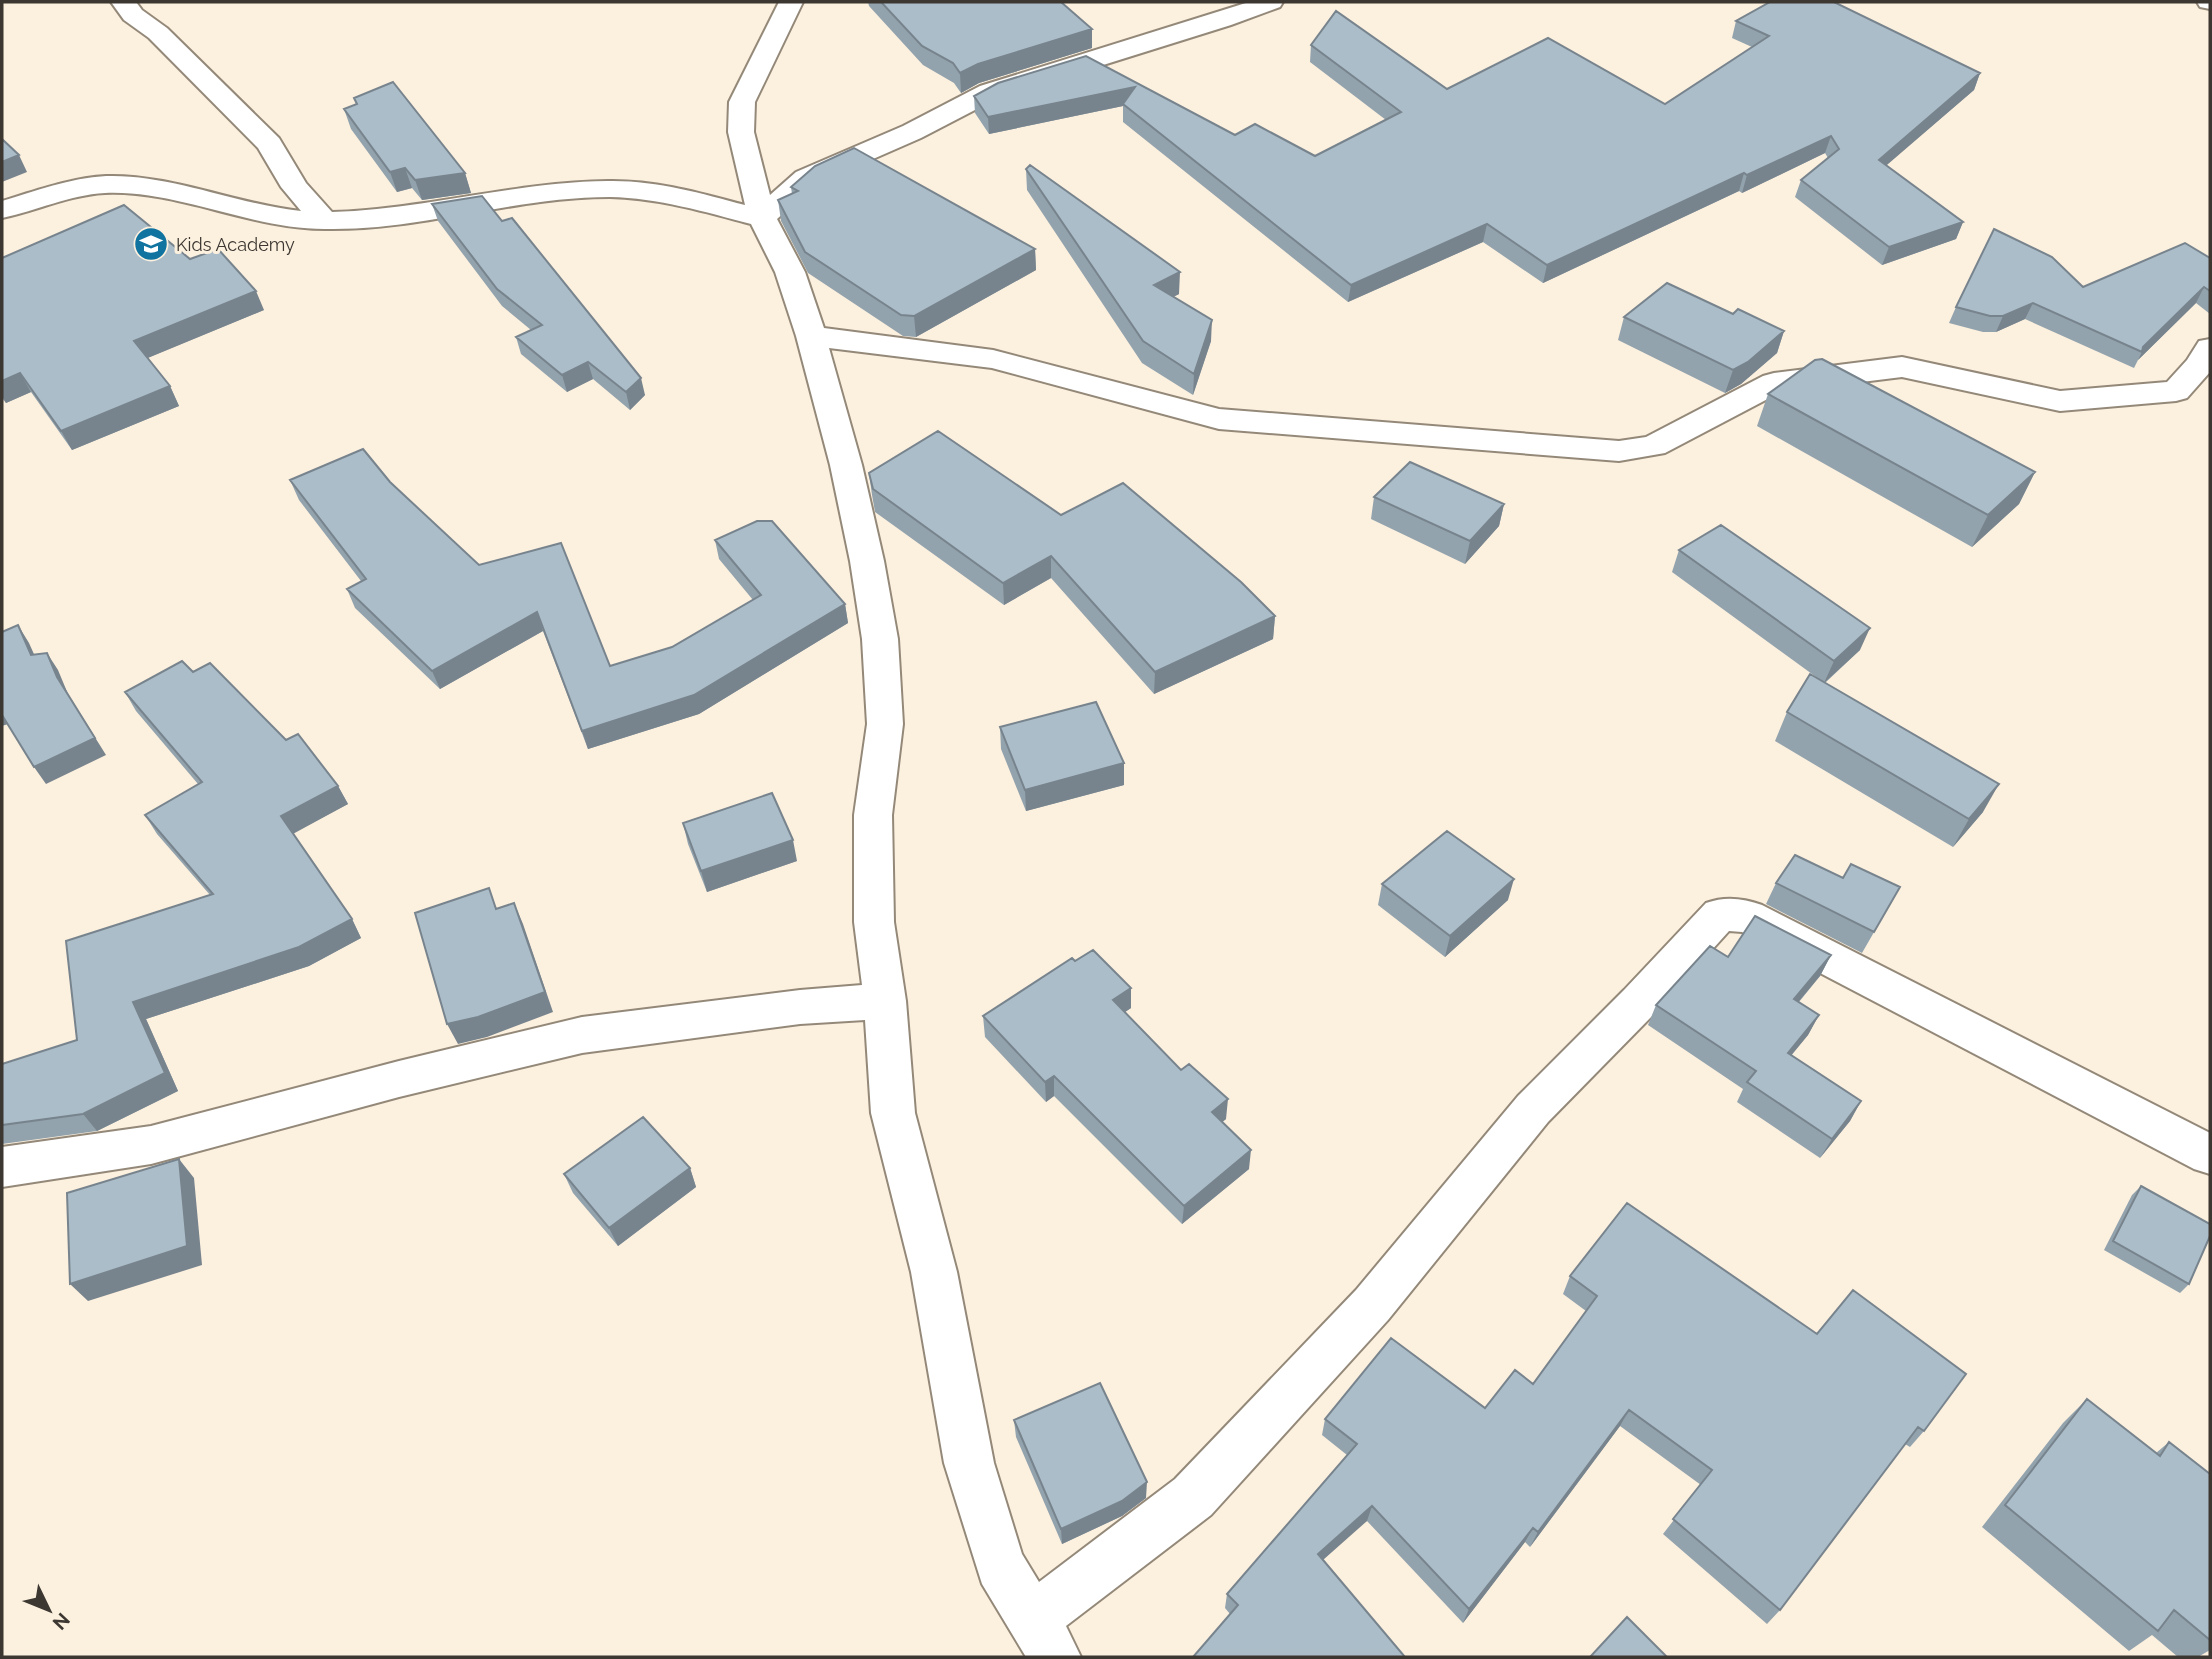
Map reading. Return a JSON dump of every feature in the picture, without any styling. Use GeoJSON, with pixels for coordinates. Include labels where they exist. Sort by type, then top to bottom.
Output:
{"type":"FeatureCollection","features":[{"type":"Feature","properties":{"kind":"street"},"geometry":{"type":"LineString","coordinates":[[123,2],[133,15],[158,33],[230,108],[269,144],[295,187],[324,222]]}},
{"type":"Feature","properties":{"kind":"street"},"geometry":{"type":"LineString","coordinates":[[791,2],[742,102],[741,132],[762,218],[790,272],[811,336],[846,465],[867,561],[880,639],[885,724],[873,815],[874,922],[885,1000],[893,1113],[934,1272],[969,1463],[1000,1566],[1055,1657]]}},
{"type":"Feature","properties":{"kind":"street"},"geometry":{"type":"LineString","coordinates":[[762,218],[806,178],[912,132],[989,92],[1222,20],[1270,2]]}},
{"type":"Feature","properties":{"kind":"street"},"geometry":{"type":"LineString","coordinates":[[2,210],[68,191],[121,185],[231,207],[253,214],[324,222],[547,193],[612,189],[679,198],[762,218]]}},
{"type":"Feature","properties":{"kind":"street"},"geometry":{"type":"LineString","coordinates":[[811,336],[993,359],[1219,419],[1619,452],[1654,446],[1774,383],[1902,367],[2060,401],[2124,396],[2176,391],[2199,366],[2210,348]]}},
{"type":"Feature","properties":{"kind":"street"},"geometry":{"type":"LineString","coordinates":[[1032,1619],[1193,1497],[1372,1305],[1532,1109],[1639,1002],[1720,914],[1748,916],[2210,1155]]}},
{"type":"Feature","properties":{"kind":"street"},"geometry":{"type":"LineString","coordinates":[[2,1167],[151,1145],[399,1079],[582,1035],[800,1007],[885,1000]]}},
{"type":"Feature","properties":{"kind":"building"},"geometry":{"type":"Polygon","coordinates":[[[881,2],[1061,2],[1092,29],[978,64],[960,73],[953,63],[922,46],[881,2]]]}},
{"type":"Feature","properties":{"kind":"building"},"geometry":{"type":"Polygon","coordinates":[[[1770,2],[1834,2],[1980,73],[1879,160],[1963,222],[1889,247],[1801,180],[1839,149],[1831,136],[1747,175],[1744,173],[1547,265],[1487,224],[1351,285],[1123,104],[1135,87],[988,117],[974,96],[998,83],[1086,56],[1235,135],[1255,124],[1315,156],[1401,112],[1311,45],[1336,11],[1447,89],[1548,38],[1665,104],[1769,36],[1736,21],[1770,2]]]}},
{"type":"Feature","properties":{"kind":"building"},"geometry":{"type":"Polygon","coordinates":[[[393,82],[465,173],[415,180],[405,168],[390,172],[344,109],[357,104],[354,98],[393,82]]]}},
{"type":"Feature","properties":{"kind":"building"},"geometry":{"type":"Polygon","coordinates":[[[2,139],[19,155],[2,162],[2,139]]]}},
{"type":"Feature","properties":{"kind":"building"},"geometry":{"type":"Polygon","coordinates":[[[854,148],[1035,249],[914,316],[901,315],[805,252],[778,200],[798,191],[791,187],[815,166],[854,148]]]}},
{"type":"Feature","properties":{"kind":"building"},"geometry":{"type":"Polygon","coordinates":[[[1030,165],[1180,272],[1154,285],[1212,320],[1194,374],[1143,341],[1026,169],[1030,165]]]}},
{"type":"Feature","properties":{"kind":"building"},"geometry":{"type":"Polygon","coordinates":[[[482,196],[502,221],[512,218],[641,378],[626,392],[588,362],[562,375],[516,337],[542,325],[497,289],[432,204],[482,196]]]}},
{"type":"Feature","properties":{"kind":"building"},"geometry":{"type":"Polygon","coordinates":[[[124,205],[190,259],[218,249],[256,291],[134,341],[170,386],[61,431],[20,373],[2,381],[2,258],[124,205]]]}},
{"type":"Feature","properties":{"kind":"building"},"geometry":{"type":"Polygon","coordinates":[[[1994,229],[2052,257],[2083,287],[2185,243],[2210,258],[2210,291],[2204,287],[2143,347],[2142,352],[2033,303],[2003,316],[1990,316],[1956,307],[1994,229]]]}},
{"type":"Feature","properties":{"kind":"building"},"geometry":{"type":"Polygon","coordinates":[[[1667,283],[1733,314],[1738,309],[1784,331],[1748,362],[1733,370],[1624,317],[1667,283]]]}},
{"type":"Feature","properties":{"kind":"building"},"geometry":{"type":"Polygon","coordinates":[[[1822,359],[2035,472],[1988,515],[1768,394],[1815,360],[1822,359]]]}},
{"type":"Feature","properties":{"kind":"building"},"geometry":{"type":"Polygon","coordinates":[[[938,431],[1061,515],[1123,483],[1241,582],[1275,616],[1155,672],[1051,556],[1003,583],[873,489],[869,473],[938,431]]]}},
{"type":"Feature","properties":{"kind":"building"},"geometry":{"type":"Polygon","coordinates":[[[363,449],[390,482],[479,565],[561,543],[610,666],[672,647],[761,595],[715,540],[757,521],[772,521],[845,604],[694,695],[582,731],[537,612],[432,671],[347,589],[366,579],[290,480],[363,449]]]}},
{"type":"Feature","properties":{"kind":"building"},"geometry":{"type":"Polygon","coordinates":[[[1410,462],[1504,504],[1470,541],[1374,497],[1410,462]]]}},
{"type":"Feature","properties":{"kind":"building"},"geometry":{"type":"Polygon","coordinates":[[[1721,525],[1870,628],[1834,661],[1679,550],[1721,525]]]}},
{"type":"Feature","properties":{"kind":"building"},"geometry":{"type":"Polygon","coordinates":[[[18,625],[31,655],[47,653],[57,677],[95,738],[34,767],[2,715],[2,632],[18,625]]]}},
{"type":"Feature","properties":{"kind":"building"},"geometry":{"type":"Polygon","coordinates":[[[182,661],[193,672],[210,663],[286,740],[298,734],[338,786],[281,816],[352,919],[299,947],[133,1002],[165,1073],[83,1114],[2,1125],[2,1064],[77,1040],[66,941],[213,894],[145,815],[202,782],[125,692],[182,661]]]}},
{"type":"Feature","properties":{"kind":"building"},"geometry":{"type":"Polygon","coordinates":[[[1810,674],[1999,784],[1969,819],[1787,712],[1810,674]]]}},
{"type":"Feature","properties":{"kind":"building"},"geometry":{"type":"Polygon","coordinates":[[[1096,702],[1124,763],[1025,790],[1000,727],[1096,702]]]}},
{"type":"Feature","properties":{"kind":"building"},"geometry":{"type":"Polygon","coordinates":[[[772,793],[793,840],[701,871],[683,823],[772,793]]]}},
{"type":"Feature","properties":{"kind":"building"},"geometry":{"type":"Polygon","coordinates":[[[1447,831],[1514,879],[1450,936],[1382,884],[1447,831]]]}},
{"type":"Feature","properties":{"kind":"building"},"geometry":{"type":"Polygon","coordinates":[[[1795,855],[1843,878],[1851,864],[1900,887],[1874,932],[1776,883],[1795,855]]]}},
{"type":"Feature","properties":{"kind":"building"},"geometry":{"type":"Polygon","coordinates":[[[489,888],[496,909],[514,903],[545,992],[478,1017],[447,1024],[415,913],[489,888]]]}},
{"type":"Feature","properties":{"kind":"building"},"geometry":{"type":"Polygon","coordinates":[[[1755,916],[1831,955],[1794,999],[1819,1015],[1788,1053],[1861,1101],[1832,1139],[1747,1082],[1756,1071],[1656,1005],[1710,946],[1728,957],[1755,916]]]}},
{"type":"Feature","properties":{"kind":"building"},"geometry":{"type":"Polygon","coordinates":[[[1093,950],[1131,988],[1113,1000],[1181,1070],[1189,1064],[1228,1099],[1212,1112],[1251,1150],[1184,1206],[1054,1076],[1045,1082],[983,1016],[1072,958],[1075,961],[1093,950]]]}},
{"type":"Feature","properties":{"kind":"building"},"geometry":{"type":"Polygon","coordinates":[[[643,1117],[690,1168],[609,1228],[564,1174],[643,1117]]]}},
{"type":"Feature","properties":{"kind":"building"},"geometry":{"type":"Polygon","coordinates":[[[179,1159],[187,1246],[70,1284],[67,1193],[179,1159]]]}},
{"type":"Feature","properties":{"kind":"building"},"geometry":{"type":"Polygon","coordinates":[[[2141,1186],[2210,1224],[2210,1236],[2189,1284],[2113,1241],[2141,1186]]]}},
{"type":"Feature","properties":{"kind":"building"},"geometry":{"type":"Polygon","coordinates":[[[1627,1203],[1817,1334],[1853,1290],[1966,1374],[1924,1431],[1918,1427],[1780,1610],[1673,1519],[1712,1470],[1629,1410],[1538,1532],[1533,1528],[1469,1609],[1372,1506],[1318,1554],[1405,1657],[1193,1657],[1238,1605],[1227,1594],[1357,1444],[1325,1419],[1391,1338],[1485,1408],[1515,1370],[1533,1384],[1597,1296],[1570,1276],[1627,1203]]]}},
{"type":"Feature","properties":{"kind":"building"},"geometry":{"type":"Polygon","coordinates":[[[1100,1383],[1147,1482],[1122,1501],[1061,1529],[1014,1420],[1100,1383]]]}},
{"type":"Feature","properties":{"kind":"building"},"geometry":{"type":"Polygon","coordinates":[[[2087,1399],[2160,1456],[2169,1442],[2210,1474],[2210,1640],[2174,1610],[2158,1631],[2005,1505],[2087,1399]]]}},
{"type":"Feature","properties":{"kind":"building"},"geometry":{"type":"Polygon","coordinates":[[[1627,1617],[1667,1657],[1590,1657],[1627,1617]]]}},
{"type":"Feature","properties":{"kind":"place","name":"Kids Academy"},"geometry":{"type":"Point","coordinates":[151,244]}}]}
